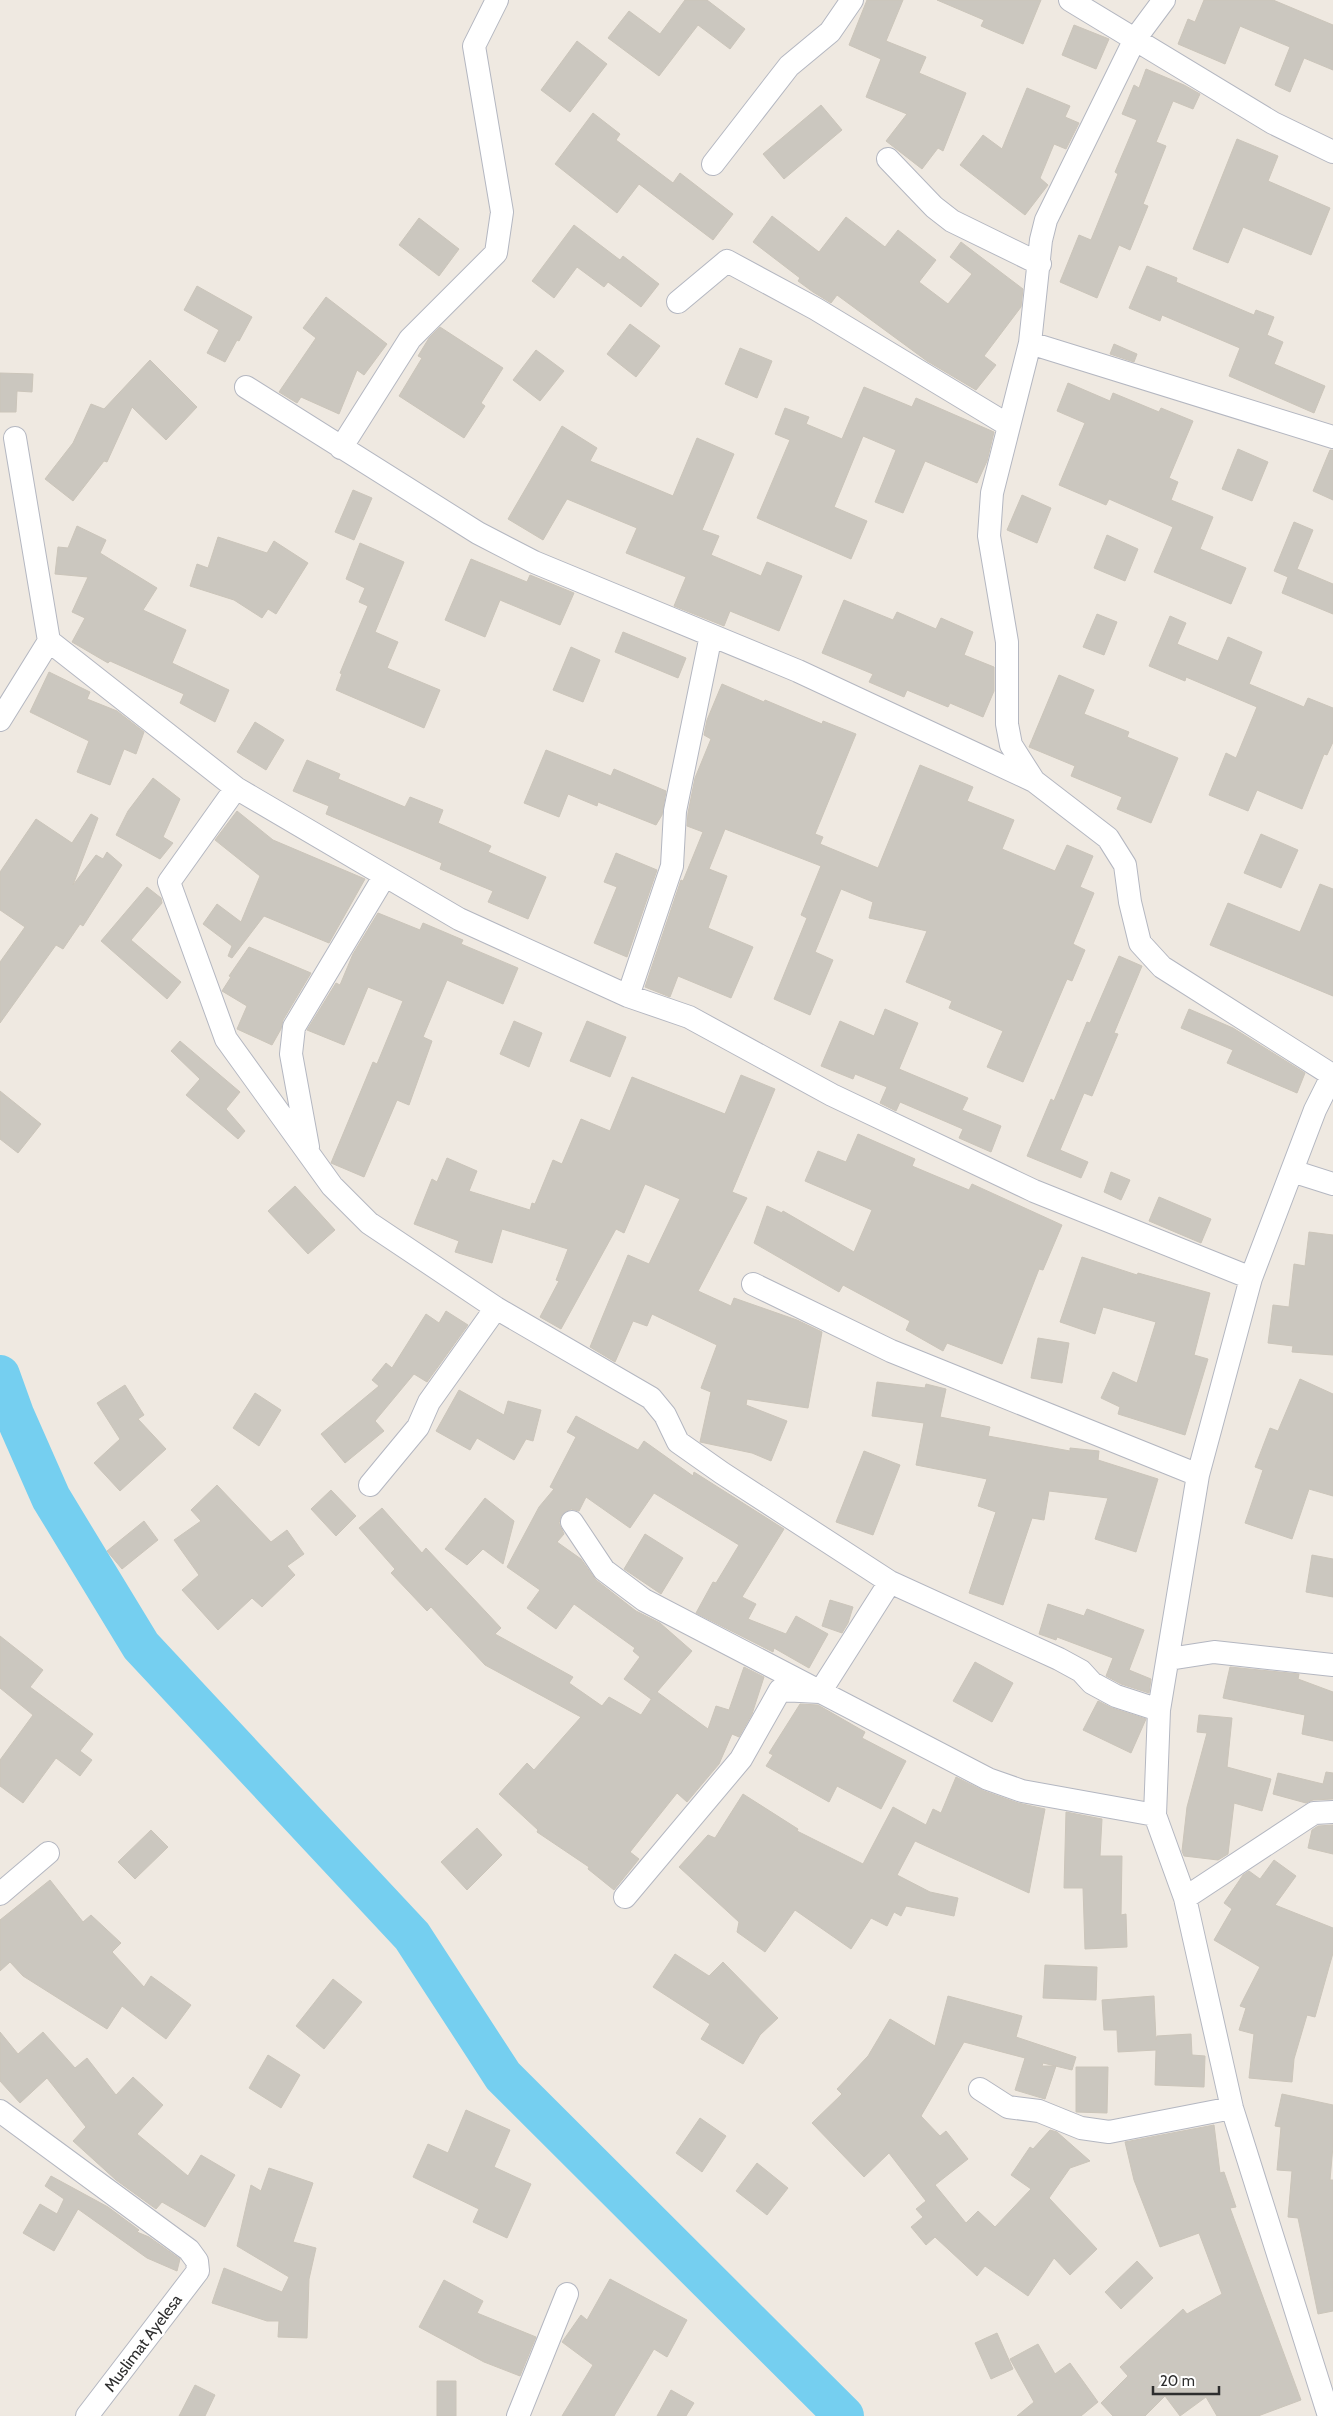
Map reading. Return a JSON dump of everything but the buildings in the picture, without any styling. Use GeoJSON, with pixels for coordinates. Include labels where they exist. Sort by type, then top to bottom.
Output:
{"type":"FeatureCollection","features":[{"type":"Feature","properties":{"kind":"street"},"geometry":{"type":"LineString","coordinates":[[341,448],[410,340],[496,253],[502,212],[474,46],[497,0]]}},
{"type":"Feature","properties":{"kind":"street"},"geometry":{"type":"LineString","coordinates":[[713,164],[789,66],[830,32],[852,0]]}},
{"type":"Feature","properties":{"kind":"street"},"geometry":{"type":"LineString","coordinates":[[1070,0],[1273,123],[1333,152]]}},
{"type":"Feature","properties":{"kind":"street"},"geometry":{"type":"LineString","coordinates":[[1034,781],[1012,745],[1007,724],[1007,642],[989,536],[992,493],[1030,343],[1040,264],[1040,240],[1046,220],[1135,39],[1164,0]]}},
{"type":"Feature","properties":{"kind":"street"},"geometry":{"type":"LineString","coordinates":[[888,159],[934,206],[952,221],[1040,264]]}},
{"type":"Feature","properties":{"kind":"street"},"geometry":{"type":"LineString","coordinates":[[678,302],[727,261],[816,309],[1008,425]]}},
{"type":"Feature","properties":{"kind":"street"},"geometry":{"type":"LineString","coordinates":[[1030,343],[1333,437]]}},
{"type":"Feature","properties":{"kind":"street"},"geometry":{"type":"LineString","coordinates":[[246,387],[478,533],[534,562],[798,671],[1034,781],[1108,838],[1125,865],[1130,902],[1140,942],[1162,967],[1333,1074],[1315,1110],[1251,1278],[1198,1475],[1159,1710],[1155,1815],[1185,1898],[1232,2108],[1329,2416]]}},
{"type":"Feature","properties":{"kind":"street"},"geometry":{"type":"LineString","coordinates":[[0,720],[49,641],[15,438]]}},
{"type":"Feature","properties":{"kind":"street"},"geometry":{"type":"LineString","coordinates":[[628,996],[672,866],[676,811],[710,635]]}},
{"type":"Feature","properties":{"kind":"street"},"geometry":{"type":"LineString","coordinates":[[49,641],[236,788],[384,877],[459,919],[628,996],[689,1017],[832,1094],[1034,1191],[1251,1278]]}},
{"type":"Feature","properties":{"kind":"street"},"geometry":{"type":"LineString","coordinates":[[236,788],[168,882],[226,1039],[332,1186],[369,1223],[496,1308],[651,1398],[665,1415],[678,1442],[722,1473],[890,1582],[1081,1671],[1092,1683],[1116,1696],[1159,1710]]}},
{"type":"Feature","properties":{"kind":"street"},"geometry":{"type":"LineString","coordinates":[[309,1153],[291,1054],[294,1027],[384,877]]}},
{"type":"Feature","properties":{"kind":"street"},"geometry":{"type":"LineString","coordinates":[[1292,1171],[1333,1184]]}},
{"type":"Feature","properties":{"kind":"street"},"geometry":{"type":"LineString","coordinates":[[753,1284],[891,1352],[1198,1475]]}},
{"type":"Feature","properties":{"kind":"street"},"geometry":{"type":"LineString","coordinates":[[370,1484],[418,1427],[429,1402],[496,1308]]}},
{"type":"Feature","properties":{"kind":"street"},"geometry":{"type":"LineString","coordinates":[[572,1522],[604,1570],[644,1600],[988,1779],[1022,1791],[1155,1815]]}},
{"type":"Feature","properties":{"kind":"street"},"geometry":{"type":"LineString","coordinates":[[820,1692],[890,1582]]}},
{"type":"Feature","properties":{"kind":"street"},"geometry":{"type":"LineString","coordinates":[[1168,1659],[1214,1652],[1333,1665]]}},
{"type":"Feature","properties":{"kind":"street"},"geometry":{"type":"LineString","coordinates":[[624,1897],[741,1758],[780,1690],[820,1692]]}},
{"type":"Feature","properties":{"kind":"street"},"geometry":{"type":"LineString","coordinates":[[1185,1898],[1314,1813],[1333,1812]]}},
{"type":"Feature","properties":{"kind":"street"},"geometry":{"type":"LineString","coordinates":[[0,1894],[48,1853]]}},
{"type":"Feature","properties":{"kind":"street"},"geometry":{"type":"LineString","coordinates":[[980,2089],[1008,2108],[1038,2112],[1081,2128],[1109,2132],[1232,2108]]}},
{"type":"Feature","properties":{"kind":"street","name":"Muslimat Ayelesa"},"geometry":{"type":"LineString","coordinates":[[0,2111],[190,2250],[197,2261],[198,2271],[87,2416]]}},
{"type":"Feature","properties":{"kind":"street"},"geometry":{"type":"LineString","coordinates":[[518,2416],[567,2294]]}},
{"type":"Feature","properties":{"kind":"waterway"},"geometry":{"type":"LineString","coordinates":[[0,1375],[14,1414],[51,1498],[141,1646],[412,1936],[503,2076],[844,2416]]}}]}
